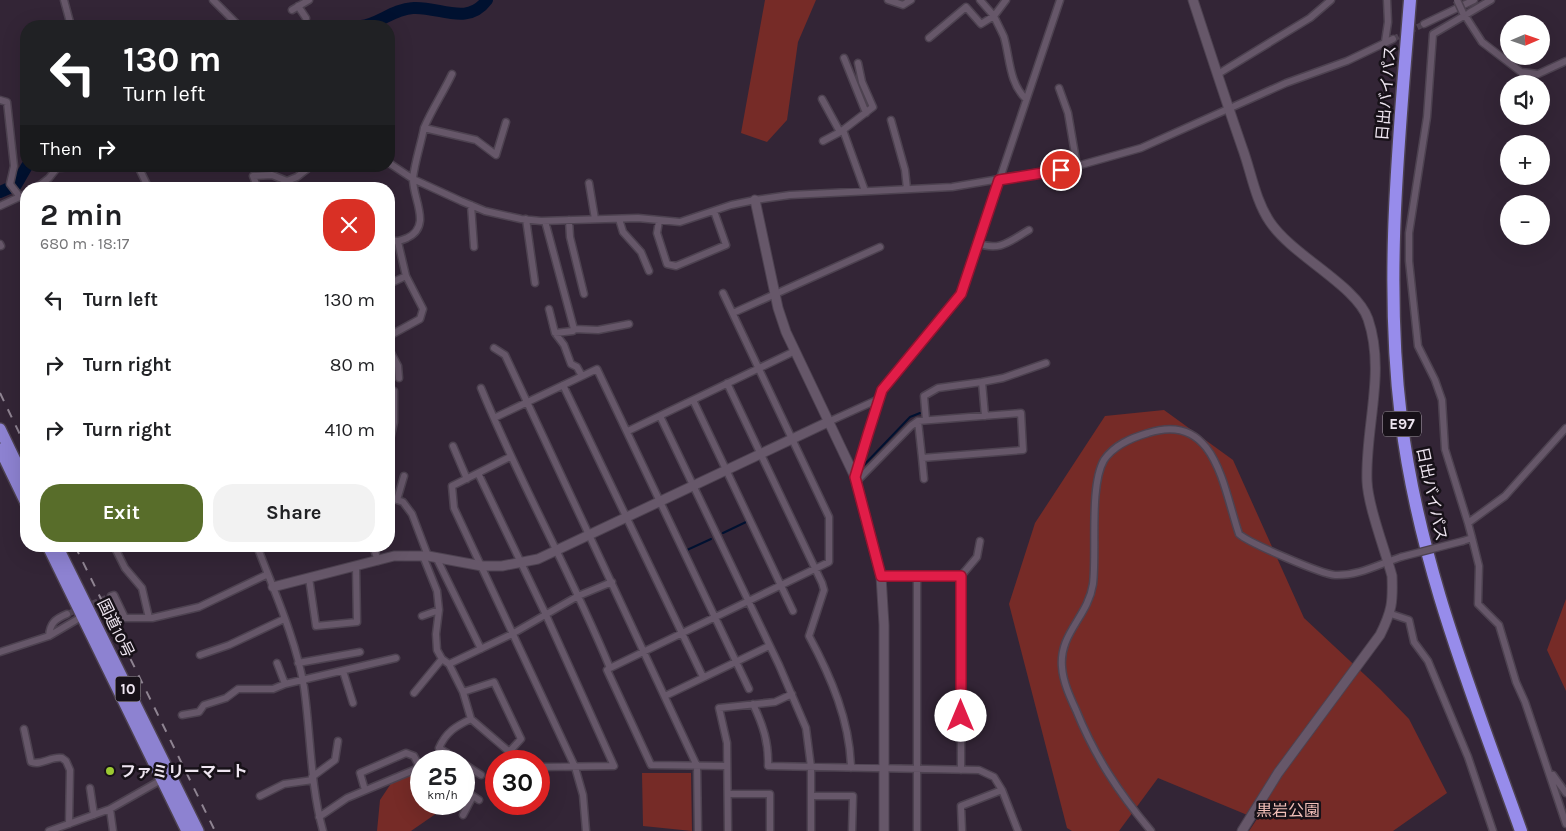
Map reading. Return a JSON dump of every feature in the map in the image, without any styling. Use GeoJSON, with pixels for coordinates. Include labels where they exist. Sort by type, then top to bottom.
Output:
{"type":"FeatureCollection","features":[{"type":"Feature","properties":{"kind":"highway","name":"日出バイパス"},"geometry":{"type":"LineString","coordinates":[[1410,0],[1394,229],[1394,325],[1401,418],[1414,496],[1431,567],[1460,660],[1521,831]]}},
{"type":"Feature","properties":{"kind":"highway"},"geometry":{"type":"LineString","coordinates":[[0,429],[9,469],[20,478]]}},
{"type":"Feature","properties":{"kind":"highway"},"geometry":{"type":"LineString","coordinates":[[0,449],[20,491]]}},
{"type":"Feature","properties":{"kind":"highway","name":"国道10号"},"geometry":{"type":"LineString","coordinates":[[51,552],[86,615],[166,777],[198,831]]}},
{"type":"Feature","properties":{"kind":"highway","name":"国道10号"},"geometry":{"type":"LineString","coordinates":[[60,552],[86,615]]}},
{"type":"Feature","properties":{"kind":"highway","name":"国道10号"},"geometry":{"type":"LineString","coordinates":[[166,777],[187,831]]}},
{"type":"Feature","properties":{"kind":"street"},"geometry":{"type":"LineString","coordinates":[[64,0],[69,20]]}},
{"type":"Feature","properties":{"kind":"street"},"geometry":{"type":"LineString","coordinates":[[306,18],[295,8],[309,0]]}},
{"type":"Feature","properties":{"kind":"street"},"geometry":{"type":"LineString","coordinates":[[888,0],[903,5],[911,0]]}},
{"type":"Feature","properties":{"kind":"street"},"geometry":{"type":"LineString","coordinates":[[980,0],[994,16],[1004,37],[1010,67],[1018,92],[1026,99]]}},
{"type":"Feature","properties":{"kind":"street"},"geometry":{"type":"LineString","coordinates":[[929,38],[966,7],[981,24],[994,16],[1006,0]]}},
{"type":"Feature","properties":{"kind":"street"},"geometry":{"type":"LineString","coordinates":[[856,479],[882,390],[961,294],[1060,0]]}},
{"type":"Feature","properties":{"kind":"street"},"geometry":{"type":"LineString","coordinates":[[1193,0],[1228,110],[1269,221],[1286,242],[1348,291],[1367,316],[1375,340],[1376,370],[1367,483],[1388,562],[1393,592],[1391,614],[1380,634],[1278,773],[1242,831]]}},
{"type":"Feature","properties":{"kind":"street"},"geometry":{"type":"LineString","coordinates":[[1218,74],[1310,18],[1331,0]]}},
{"type":"Feature","properties":{"kind":"street"},"geometry":{"type":"LineString","coordinates":[[1385,42],[1388,22],[1387,0]]}},
{"type":"Feature","properties":{"kind":"street"},"geometry":{"type":"LineString","coordinates":[[1457,0],[1464,15],[1482,42],[1521,72],[1538,74],[1566,61]]}},
{"type":"Feature","properties":{"kind":"street"},"geometry":{"type":"LineString","coordinates":[[1424,24],[1474,0]]}},
{"type":"Feature","properties":{"kind":"street"},"geometry":{"type":"LineString","coordinates":[[1491,0],[1433,34],[1430,40],[1427,117],[1409,233],[1418,346],[1435,380],[1442,400],[1445,450],[1468,523],[1479,566],[1478,604],[1499,625],[1516,682],[1549,770],[1566,824]]}},
{"type":"Feature","properties":{"kind":"street"},"geometry":{"type":"LineString","coordinates":[[216,1],[233,20]]}},
{"type":"Feature","properties":{"kind":"street"},"geometry":{"type":"LineString","coordinates":[[395,167],[413,179],[496,214],[546,221],[619,219],[680,222],[755,200],[865,191],[952,187],[1077,166],[1141,148],[1286,83],[1347,61],[1393,39]]}},
{"type":"Feature","properties":{"kind":"street"},"geometry":{"type":"LineString","coordinates":[[844,58],[866,112]]}},
{"type":"Feature","properties":{"kind":"street"},"geometry":{"type":"LineString","coordinates":[[823,141],[841,131],[873,107],[862,82],[858,63]]}},
{"type":"Feature","properties":{"kind":"street"},"geometry":{"type":"LineString","coordinates":[[395,241],[398,242],[412,235],[419,229],[420,218],[413,179],[424,128],[431,110],[443,94],[452,74]]}},
{"type":"Feature","properties":{"kind":"street"},"geometry":{"type":"LineString","coordinates":[[1059,88],[1068,113],[1077,166]]}},
{"type":"Feature","properties":{"kind":"street"},"geometry":{"type":"LineString","coordinates":[[822,99],[841,131],[865,191]]}},
{"type":"Feature","properties":{"kind":"street"},"geometry":{"type":"LineString","coordinates":[[0,100],[7,102],[14,166],[10,184],[20,193]]}},
{"type":"Feature","properties":{"kind":"street"},"geometry":{"type":"LineString","coordinates":[[891,120],[905,170],[907,189]]}},
{"type":"Feature","properties":{"kind":"street"},"geometry":{"type":"LineString","coordinates":[[424,128],[476,140],[496,155],[506,122]]}},
{"type":"Feature","properties":{"kind":"street"},"geometry":{"type":"LineString","coordinates":[[44,182],[54,172]]}},
{"type":"Feature","properties":{"kind":"street"},"geometry":{"type":"LineString","coordinates":[[255,182],[253,176],[272,174],[287,181],[299,172]]}},
{"type":"Feature","properties":{"kind":"street"},"geometry":{"type":"LineString","coordinates":[[589,183],[595,219]]}},
{"type":"Feature","properties":{"kind":"street"},"geometry":{"type":"LineString","coordinates":[[0,206],[20,197]]}},
{"type":"Feature","properties":{"kind":"street"},"geometry":{"type":"LineString","coordinates":[[755,200],[774,292],[786,332],[856,479],[881,576],[884,625],[884,831]]}},
{"type":"Feature","properties":{"kind":"street"},"geometry":{"type":"LineString","coordinates":[[471,205],[474,247]]}},
{"type":"Feature","properties":{"kind":"street"},"geometry":{"type":"LineString","coordinates":[[659,221],[657,233],[668,264],[676,266],[726,245],[714,211]]}},
{"type":"Feature","properties":{"kind":"street"},"geometry":{"type":"LineString","coordinates":[[526,219],[535,283]]}},
{"type":"Feature","properties":{"kind":"street"},"geometry":{"type":"LineString","coordinates":[[619,219],[623,232],[641,252],[649,271]]}},
{"type":"Feature","properties":{"kind":"street"},"geometry":{"type":"LineString","coordinates":[[569,220],[570,237],[584,294]]}},
{"type":"Feature","properties":{"kind":"street"},"geometry":{"type":"LineString","coordinates":[[546,221],[574,328]]}},
{"type":"Feature","properties":{"kind":"street"},"geometry":{"type":"LineString","coordinates":[[978,243],[988,248],[1003,246],[1029,230]]}},
{"type":"Feature","properties":{"kind":"street"},"geometry":{"type":"LineString","coordinates":[[395,333],[420,319],[423,310],[406,276],[398,242]]}},
{"type":"Feature","properties":{"kind":"street"},"geometry":{"type":"LineString","coordinates":[[733,313],[774,292],[880,247]]}},
{"type":"Feature","properties":{"kind":"street"},"geometry":{"type":"LineString","coordinates":[[395,281],[406,276]]}},
{"type":"Feature","properties":{"kind":"street"},"geometry":{"type":"LineString","coordinates":[[723,293],[793,437],[829,517],[829,562],[816,570],[607,670],[651,765],[726,766]]}},
{"type":"Feature","properties":{"kind":"street"},"geometry":{"type":"LineString","coordinates":[[549,309],[555,333],[564,345],[571,364],[577,367],[582,376]]}},
{"type":"Feature","properties":{"kind":"street"},"geometry":{"type":"LineString","coordinates":[[555,333],[573,331],[574,328],[598,330],[629,324]]}},
{"type":"Feature","properties":{"kind":"street"},"geometry":{"type":"LineString","coordinates":[[494,348],[505,355],[645,651],[697,766],[698,831]]}},
{"type":"Feature","properties":{"kind":"street"},"geometry":{"type":"LineString","coordinates":[[628,431],[795,351]]}},
{"type":"Feature","properties":{"kind":"street"},"geometry":{"type":"LineString","coordinates":[[395,360],[398,366],[399,378]]}},
{"type":"Feature","properties":{"kind":"street"},"geometry":{"type":"LineString","coordinates":[[926,420],[924,396],[938,388],[1003,378],[1046,363]]}},
{"type":"Feature","properties":{"kind":"street"},"geometry":{"type":"LineString","coordinates":[[494,418],[597,369],[749,689]]}},
{"type":"Feature","properties":{"kind":"street"},"geometry":{"type":"LineString","coordinates":[[982,382],[985,416]]}},
{"type":"Feature","properties":{"kind":"street"},"geometry":{"type":"LineString","coordinates":[[727,383],[762,453],[824,590],[809,636],[844,714],[850,742],[850,768]]}},
{"type":"Feature","properties":{"kind":"street"},"geometry":{"type":"LineString","coordinates":[[563,385],[628,517],[703,678]]}},
{"type":"Feature","properties":{"kind":"street"},"geometry":{"type":"LineString","coordinates":[[481,388],[510,457],[578,596],[610,668]]}},
{"type":"Feature","properties":{"kind":"street"},"geometry":{"type":"LineString","coordinates":[[273,586],[394,556],[429,556],[482,566],[522,563],[556,551],[793,437],[879,399]]}},
{"type":"Feature","properties":{"kind":"street"},"geometry":{"type":"LineString","coordinates":[[692,400],[793,611]]}},
{"type":"Feature","properties":{"kind":"street"},"geometry":{"type":"LineString","coordinates":[[856,479],[918,421],[1021,413],[1023,450],[922,458]]}},
{"type":"Feature","properties":{"kind":"street"},"geometry":{"type":"LineString","coordinates":[[660,416],[792,694],[806,728],[811,767],[811,831]]}},
{"type":"Feature","properties":{"kind":"street"},"geometry":{"type":"LineString","coordinates":[[918,421],[924,479]]}},
{"type":"Feature","properties":{"kind":"street"},"geometry":{"type":"LineString","coordinates":[[1468,523],[1505,496],[1566,428]]}},
{"type":"Feature","properties":{"kind":"street"},"geometry":{"type":"LineString","coordinates":[[1152,831],[1122,796],[1084,731],[1070,696],[1062,667],[1064,644],[1088,606],[1091,592],[1097,488],[1104,460],[1111,452],[1132,438],[1156,430],[1178,429],[1194,434],[1204,442],[1213,457],[1239,534],[1244,539],[1261,547],[1334,575],[1372,569],[1401,557],[1472,538]]}},
{"type":"Feature","properties":{"kind":"street"},"geometry":{"type":"LineString","coordinates":[[453,446],[467,479]]}},
{"type":"Feature","properties":{"kind":"street"},"geometry":{"type":"LineString","coordinates":[[510,457],[452,486],[454,508],[575,766],[583,795],[586,831]]}},
{"type":"Feature","properties":{"kind":"street"},"geometry":{"type":"LineString","coordinates":[[478,473],[522,563],[614,766],[550,767]]}},
{"type":"Feature","properties":{"kind":"street"},"geometry":{"type":"LineString","coordinates":[[404,476],[397,500],[404,502],[412,514],[429,556],[481,649]]}},
{"type":"Feature","properties":{"kind":"street"},"geometry":{"type":"LineString","coordinates":[[961,770],[961,576],[976,557],[980,541]]}},
{"type":"Feature","properties":{"kind":"street"},"geometry":{"type":"LineString","coordinates":[[117,552],[124,568],[142,588],[149,618]]}},
{"type":"Feature","properties":{"kind":"street"},"geometry":{"type":"LineString","coordinates":[[259,552],[284,619],[302,680],[312,779],[323,831]]}},
{"type":"Feature","properties":{"kind":"street"},"geometry":{"type":"LineString","coordinates":[[375,552],[378,561]]}},
{"type":"Feature","properties":{"kind":"street"},"geometry":{"type":"LineString","coordinates":[[429,556],[439,610],[436,634],[437,650],[442,659],[449,664],[463,692],[471,719],[507,750]]}},
{"type":"Feature","properties":{"kind":"street"},"geometry":{"type":"LineString","coordinates":[[309,578],[316,626],[357,622],[356,566]]}},
{"type":"Feature","properties":{"kind":"street"},"geometry":{"type":"LineString","coordinates":[[111,596],[114,595],[125,618],[149,618],[199,607],[268,574]]}},
{"type":"Feature","properties":{"kind":"street"},"geometry":{"type":"LineString","coordinates":[[881,576],[961,576]]}},
{"type":"Feature","properties":{"kind":"street"},"geometry":{"type":"LineString","coordinates":[[917,576],[917,831]]}},
{"type":"Feature","properties":{"kind":"street"},"geometry":{"type":"LineString","coordinates":[[449,664],[512,634],[578,596],[612,582]]}},
{"type":"Feature","properties":{"kind":"street"},"geometry":{"type":"LineString","coordinates":[[422,616],[439,610]]}},
{"type":"Feature","properties":{"kind":"street"},"geometry":{"type":"LineString","coordinates":[[49,636],[50,626],[57,618],[67,614]]}},
{"type":"Feature","properties":{"kind":"street"},"geometry":{"type":"LineString","coordinates":[[1391,614],[1409,620],[1414,642],[1428,661],[1468,758],[1494,831]]}},
{"type":"Feature","properties":{"kind":"street"},"geometry":{"type":"LineString","coordinates":[[0,652],[49,636],[86,615]]}},
{"type":"Feature","properties":{"kind":"street"},"geometry":{"type":"LineString","coordinates":[[200,655],[229,645],[284,619]]}},
{"type":"Feature","properties":{"kind":"street"},"geometry":{"type":"LineString","coordinates":[[665,696],[769,646]]}},
{"type":"Feature","properties":{"kind":"street"},"geometry":{"type":"LineString","coordinates":[[298,663],[360,652]]}},
{"type":"Feature","properties":{"kind":"street"},"geometry":{"type":"LineString","coordinates":[[182,715],[199,712],[204,704],[226,698],[238,689],[273,689],[285,684],[396,658]]}},
{"type":"Feature","properties":{"kind":"street"},"geometry":{"type":"LineString","coordinates":[[414,693],[442,659]]}},
{"type":"Feature","properties":{"kind":"street"},"geometry":{"type":"LineString","coordinates":[[277,663],[285,684]]}},
{"type":"Feature","properties":{"kind":"street"},"geometry":{"type":"LineString","coordinates":[[343,671],[352,703]]}},
{"type":"Feature","properties":{"kind":"street"},"geometry":{"type":"LineString","coordinates":[[463,692],[494,682],[521,740],[511,750]]}},
{"type":"Feature","properties":{"kind":"street"},"geometry":{"type":"LineString","coordinates":[[728,831],[726,735],[718,708],[774,702],[792,694]]}},
{"type":"Feature","properties":{"kind":"street"},"geometry":{"type":"LineString","coordinates":[[753,704],[764,728],[768,750],[768,766],[979,770],[994,777],[1002,790],[1017,831]]}},
{"type":"Feature","properties":{"kind":"street"},"geometry":{"type":"LineString","coordinates":[[442,750],[439,748],[444,736],[453,728],[471,719]]}},
{"type":"Feature","properties":{"kind":"street"},"geometry":{"type":"LineString","coordinates":[[24,729],[28,756],[32,762],[37,764],[57,757],[62,758],[68,765],[69,824]]}},
{"type":"Feature","properties":{"kind":"street"},"geometry":{"type":"LineString","coordinates":[[260,796],[284,784],[312,779],[335,760],[338,741]]}},
{"type":"Feature","properties":{"kind":"street"},"geometry":{"type":"LineString","coordinates":[[365,790],[360,773],[406,753],[410,754]]}},
{"type":"Feature","properties":{"kind":"street"},"geometry":{"type":"LineString","coordinates":[[319,817],[347,798],[410,770]]}},
{"type":"Feature","properties":{"kind":"street"},"geometry":{"type":"LineString","coordinates":[[1549,770],[1566,793]]}},
{"type":"Feature","properties":{"kind":"street"},"geometry":{"type":"LineString","coordinates":[[475,771],[481,775]]}},
{"type":"Feature","properties":{"kind":"street"},"geometry":{"type":"LineString","coordinates":[[49,831],[110,809],[166,777]]}},
{"type":"Feature","properties":{"kind":"street"},"geometry":{"type":"LineString","coordinates":[[90,788],[94,815]]}},
{"type":"Feature","properties":{"kind":"street"},"geometry":{"type":"LineString","coordinates":[[962,831],[961,806],[1002,790]]}},
{"type":"Feature","properties":{"kind":"street"},"geometry":{"type":"LineString","coordinates":[[728,794],[770,794],[770,831]]}},
{"type":"Feature","properties":{"kind":"street"},"geometry":{"type":"LineString","coordinates":[[812,796],[853,796],[852,831]]}},
{"type":"Feature","properties":{"kind":"street"},"geometry":{"type":"LineString","coordinates":[[110,809],[113,831]]}},
{"type":"Feature","properties":{"kind":"green space"},"geometry":{"type":"Polygon","coordinates":[[[765,0],[816,0],[798,42],[787,120],[767,142],[741,133],[765,0]]]}},
{"type":"Feature","properties":{"kind":"green space","name":"黒岩公園"},"geometry":{"type":"Polygon","coordinates":[[[1164,410],[1233,460],[1304,618],[1380,689],[1409,719],[1447,793],[1393,831],[1249,831],[1257,819],[1158,778],[1119,831],[1072,831],[1067,828],[1009,604],[1035,523],[1105,416],[1164,410]]]}},
{"type":"Feature","properties":{"kind":"green space"},"geometry":{"type":"Polygon","coordinates":[[[1566,599],[1566,691],[1547,650],[1566,599]]]}},
{"type":"Feature","properties":{"kind":"green space"},"geometry":{"type":"Polygon","coordinates":[[[410,768],[410,815],[434,815],[411,831],[377,831],[380,800],[398,773],[410,768]]]}},
{"type":"Feature","properties":{"kind":"green space"},"geometry":{"type":"Polygon","coordinates":[[[642,773],[691,773],[692,831],[643,826],[642,773]]]}},
{"type":"Feature","properties":{"kind":"waterway"},"geometry":{"type":"LineString","coordinates":[[380,20],[399,11],[413,8],[462,14],[479,8],[487,0]]}},
{"type":"Feature","properties":{"kind":"waterway"},"geometry":{"type":"LineString","coordinates":[[0,192],[16,185],[24,172]]}},
{"type":"Feature","properties":{"kind":"waterway"},"geometry":{"type":"LineString","coordinates":[[864,465],[910,417],[920,413]]}},
{"type":"Feature","properties":{"kind":"waterway"},"geometry":{"type":"LineString","coordinates":[[723,533],[746,522]]}},
{"type":"Feature","properties":{"kind":"waterway"},"geometry":{"type":"LineString","coordinates":[[687,550],[711,539]]}},
{"type":"Feature","properties":{"kind":"tunnel"},"geometry":{"type":"LineString","coordinates":[[1393,39],[1424,24]]}},
{"type":"Feature","properties":{"kind":"tunnel"},"geometry":{"type":"LineString","coordinates":[[67,614],[111,596]]}},
{"type":"Feature","properties":{"kind":"railway"},"geometry":{"type":"LineString","coordinates":[[0,393],[20,435]]}},
{"type":"Feature","properties":{"kind":"railway"},"geometry":{"type":"LineString","coordinates":[[78,552],[215,831]]}},
{"type":"Feature","properties":{"kind":"place","name":"ファミリーマート"},"geometry":{"type":"Point","coordinates":[110,771]}},
{"type":"Feature","properties":{"kind":"route"},"geometry":{"type":"LineString","coordinates":[[961,716],[961,576],[881,576],[866,510],[855,477],[882,390],[961,294],[999,180],[1061,170]]}}]}
